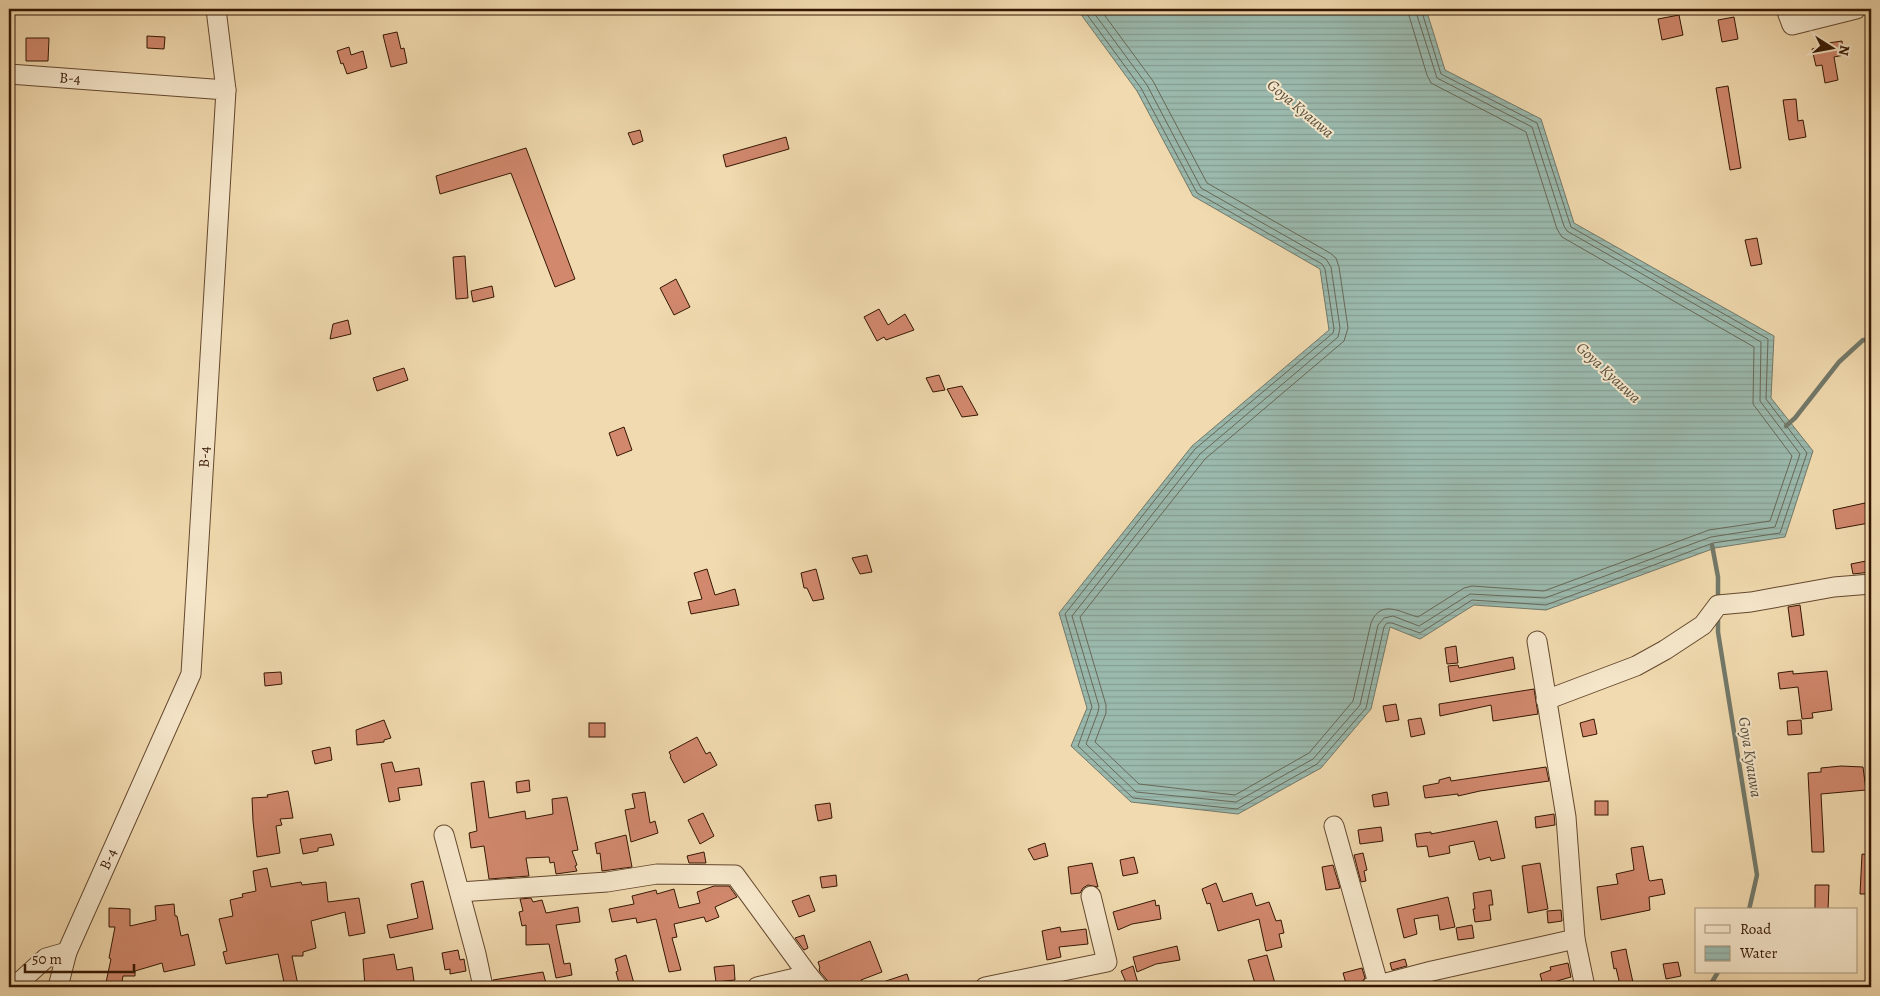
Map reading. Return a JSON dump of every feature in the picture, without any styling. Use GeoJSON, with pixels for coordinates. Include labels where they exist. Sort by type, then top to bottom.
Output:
{"type":"FeatureCollection","features":[{"type":"Feature","properties":{"kind":"street"},"geometry":{"type":"LineString","coordinates":[[216,9],[226,90]]}},
{"type":"Feature","properties":{"kind":"street"},"geometry":{"type":"LineString","coordinates":[[1786,9],[1792,25],[1856,9]]}},
{"type":"Feature","properties":{"kind":"street","name":"B-4"},"geometry":{"type":"LineString","coordinates":[[9,74],[226,90],[191,674],[67,952],[58,987]]}},
{"type":"Feature","properties":{"kind":"street"},"geometry":{"type":"LineString","coordinates":[[1546,700],[1636,666],[1665,650],[1703,625],[1718,605],[1751,602],[1834,588],[1871,584]]}},
{"type":"Feature","properties":{"kind":"street"},"geometry":{"type":"LineString","coordinates":[[1537,641],[1566,817],[1575,939],[1585,987]]}},
{"type":"Feature","properties":{"kind":"street"},"geometry":{"type":"LineString","coordinates":[[1334,826],[1376,986],[1575,939]]}},
{"type":"Feature","properties":{"kind":"street"},"geometry":{"type":"LineString","coordinates":[[444,835],[483,987]]}},
{"type":"Feature","properties":{"kind":"street"},"geometry":{"type":"LineString","coordinates":[[460,892],[607,882],[657,874],[735,875],[813,981]]}},
{"type":"Feature","properties":{"kind":"street"},"geometry":{"type":"LineString","coordinates":[[984,987],[1107,962],[1091,896]]}},
{"type":"Feature","properties":{"kind":"street"},"geometry":{"type":"LineString","coordinates":[[14,987],[46,958],[67,952]]}},
{"type":"Feature","properties":{"kind":"street"},"geometry":{"type":"LineString","coordinates":[[757,987],[813,981]]}},
{"type":"Feature","properties":{"kind":"water"},"geometry":{"type":"Polygon","coordinates":[[[1077,9],[1426,9],[1445,70],[1541,119],[1574,223],[1774,336],[1771,398],[1813,451],[1785,537],[1715,548],[1546,610],[1474,605],[1420,639],[1390,627],[1371,709],[1321,768],[1238,814],[1131,802],[1071,746],[1087,708],[1059,613],[1192,446],[1329,330],[1320,269],[1193,196],[1137,91],[1077,9]]]}},
{"type":"Feature","properties":{"kind":"building"},"geometry":{"type":"Polygon","coordinates":[[[1679,15],[1683,35],[1662,40],[1658,19],[1679,15]]]}},
{"type":"Feature","properties":{"kind":"building"},"geometry":{"type":"Polygon","coordinates":[[[1734,17],[1738,39],[1722,42],[1718,20],[1734,17]]]}},
{"type":"Feature","properties":{"kind":"building"},"geometry":{"type":"Polygon","coordinates":[[[397,32],[401,49],[404,48],[407,63],[391,67],[383,35],[397,32]]]}},
{"type":"Feature","properties":{"kind":"building"},"geometry":{"type":"Polygon","coordinates":[[[147,36],[165,37],[164,49],[147,48],[147,36]]]}},
{"type":"Feature","properties":{"kind":"building"},"geometry":{"type":"Polygon","coordinates":[[[26,38],[49,38],[48,61],[26,61],[26,38]]]}},
{"type":"Feature","properties":{"kind":"building"},"geometry":{"type":"Polygon","coordinates":[[[1842,41],[1844,55],[1834,57],[1838,80],[1825,83],[1822,65],[1816,66],[1812,49],[1829,45],[1828,43],[1842,41]]]}},
{"type":"Feature","properties":{"kind":"building"},"geometry":{"type":"Polygon","coordinates":[[[349,47],[351,55],[363,51],[367,68],[347,74],[343,63],[341,64],[337,51],[349,47]]]}},
{"type":"Feature","properties":{"kind":"building"},"geometry":{"type":"Polygon","coordinates":[[[1728,86],[1741,168],[1730,170],[1716,88],[1728,86]]]}},
{"type":"Feature","properties":{"kind":"building"},"geometry":{"type":"Polygon","coordinates":[[[1796,99],[1798,121],[1803,120],[1806,137],[1789,140],[1783,100],[1796,99]]]}},
{"type":"Feature","properties":{"kind":"building"},"geometry":{"type":"Polygon","coordinates":[[[640,130],[643,141],[633,145],[628,133],[640,130]]]}},
{"type":"Feature","properties":{"kind":"building"},"geometry":{"type":"Polygon","coordinates":[[[786,137],[789,149],[726,167],[723,155],[786,137]]]}},
{"type":"Feature","properties":{"kind":"building"},"geometry":{"type":"Polygon","coordinates":[[[526,148],[575,279],[555,287],[511,173],[440,194],[436,176],[526,148]]]}},
{"type":"Feature","properties":{"kind":"building"},"geometry":{"type":"Polygon","coordinates":[[[1757,238],[1762,264],[1751,266],[1745,240],[1757,238]]]}},
{"type":"Feature","properties":{"kind":"building"},"geometry":{"type":"Polygon","coordinates":[[[465,256],[468,298],[456,299],[453,257],[465,256]]]}},
{"type":"Feature","properties":{"kind":"building"},"geometry":{"type":"Polygon","coordinates":[[[676,279],[690,307],[674,315],[660,288],[676,279]]]}},
{"type":"Feature","properties":{"kind":"building"},"geometry":{"type":"Polygon","coordinates":[[[492,286],[494,297],[473,302],[471,291],[492,286]]]}},
{"type":"Feature","properties":{"kind":"building"},"geometry":{"type":"Polygon","coordinates":[[[879,309],[888,325],[905,314],[914,330],[886,340],[884,337],[877,341],[864,317],[879,309]]]}},
{"type":"Feature","properties":{"kind":"building"},"geometry":{"type":"Polygon","coordinates":[[[348,320],[351,334],[330,339],[333,324],[348,320]]]}},
{"type":"Feature","properties":{"kind":"building"},"geometry":{"type":"Polygon","coordinates":[[[404,368],[408,380],[377,391],[373,378],[404,368]]]}},
{"type":"Feature","properties":{"kind":"building"},"geometry":{"type":"Polygon","coordinates":[[[939,375],[945,390],[933,392],[926,378],[939,375]]]}},
{"type":"Feature","properties":{"kind":"building"},"geometry":{"type":"Polygon","coordinates":[[[962,386],[978,415],[962,417],[947,389],[962,386]]]}},
{"type":"Feature","properties":{"kind":"building"},"geometry":{"type":"Polygon","coordinates":[[[624,427],[632,450],[617,456],[609,433],[624,427]]]}},
{"type":"Feature","properties":{"kind":"building"},"geometry":{"type":"Polygon","coordinates":[[[1865,503],[1869,523],[1836,529],[1833,510],[1865,503]]]}},
{"type":"Feature","properties":{"kind":"building"},"geometry":{"type":"Polygon","coordinates":[[[867,555],[872,572],[860,574],[852,558],[867,555]]]}},
{"type":"Feature","properties":{"kind":"building"},"geometry":{"type":"Polygon","coordinates":[[[1871,560],[1871,572],[1853,574],[1851,564],[1871,560]]]}},
{"type":"Feature","properties":{"kind":"building"},"geometry":{"type":"Polygon","coordinates":[[[707,569],[715,595],[735,589],[739,605],[691,614],[688,602],[702,599],[694,573],[707,569]]]}},
{"type":"Feature","properties":{"kind":"building"},"geometry":{"type":"Polygon","coordinates":[[[816,569],[824,599],[813,601],[807,588],[804,588],[801,573],[816,569]]]}},
{"type":"Feature","properties":{"kind":"building"},"geometry":{"type":"Polygon","coordinates":[[[1800,605],[1804,635],[1792,637],[1788,607],[1800,605]]]}},
{"type":"Feature","properties":{"kind":"building"},"geometry":{"type":"Polygon","coordinates":[[[1456,646],[1458,663],[1447,664],[1445,648],[1456,646]]]}},
{"type":"Feature","properties":{"kind":"building"},"geometry":{"type":"Polygon","coordinates":[[[1513,657],[1515,669],[1450,682],[1448,666],[1458,665],[1459,668],[1513,657]]]}},
{"type":"Feature","properties":{"kind":"building"},"geometry":{"type":"Polygon","coordinates":[[[1793,671],[1793,674],[1827,671],[1832,710],[1812,713],[1813,718],[1802,719],[1798,687],[1780,689],[1778,673],[1793,671]]]}},
{"type":"Feature","properties":{"kind":"building"},"geometry":{"type":"Polygon","coordinates":[[[281,672],[282,684],[265,686],[264,673],[281,672]]]}},
{"type":"Feature","properties":{"kind":"building"},"geometry":{"type":"Polygon","coordinates":[[[1534,689],[1538,714],[1493,721],[1491,705],[1440,716],[1439,704],[1534,689]]]}},
{"type":"Feature","properties":{"kind":"building"},"geometry":{"type":"Polygon","coordinates":[[[1396,704],[1399,720],[1386,722],[1383,706],[1396,704]]]}},
{"type":"Feature","properties":{"kind":"building"},"geometry":{"type":"Polygon","coordinates":[[[1421,718],[1425,734],[1411,737],[1408,720],[1421,718]]]}},
{"type":"Feature","properties":{"kind":"building"},"geometry":{"type":"Polygon","coordinates":[[[1594,719],[1597,734],[1583,737],[1580,723],[1594,719]]]}},
{"type":"Feature","properties":{"kind":"building"},"geometry":{"type":"Polygon","coordinates":[[[384,720],[391,738],[384,740],[384,742],[357,745],[356,730],[384,720]]]}},
{"type":"Feature","properties":{"kind":"building"},"geometry":{"type":"Polygon","coordinates":[[[1801,720],[1802,734],[1788,735],[1787,721],[1801,720]]]}},
{"type":"Feature","properties":{"kind":"building"},"geometry":{"type":"Polygon","coordinates":[[[589,723],[605,723],[605,737],[589,737],[589,723]]]}},
{"type":"Feature","properties":{"kind":"building"},"geometry":{"type":"Polygon","coordinates":[[[697,737],[706,754],[710,752],[717,765],[684,783],[669,752],[697,737]]]}},
{"type":"Feature","properties":{"kind":"building"},"geometry":{"type":"Polygon","coordinates":[[[330,747],[332,760],[315,764],[312,751],[330,747]]]}},
{"type":"Feature","properties":{"kind":"building"},"geometry":{"type":"Polygon","coordinates":[[[392,762],[395,772],[419,768],[422,785],[398,788],[400,800],[389,802],[381,764],[392,762]]]}},
{"type":"Feature","properties":{"kind":"building"},"geometry":{"type":"Polygon","coordinates":[[[1841,766],[1863,767],[1866,790],[1821,794],[1824,852],[1812,852],[1808,773],[1821,772],[1821,768],[1841,766]]]}},
{"type":"Feature","properties":{"kind":"building"},"geometry":{"type":"Polygon","coordinates":[[[1546,767],[1549,781],[1458,796],[1458,794],[1425,798],[1423,786],[1439,783],[1439,780],[1450,777],[1451,781],[1546,767]]]}},
{"type":"Feature","properties":{"kind":"building"},"geometry":{"type":"Polygon","coordinates":[[[529,780],[530,791],[517,793],[516,782],[529,780]]]}},
{"type":"Feature","properties":{"kind":"building"},"geometry":{"type":"Polygon","coordinates":[[[484,781],[489,818],[525,811],[526,819],[553,814],[552,799],[567,797],[578,850],[572,851],[577,871],[556,874],[554,862],[550,863],[549,857],[526,858],[529,876],[489,879],[484,846],[471,848],[469,833],[477,831],[471,783],[484,781]]]}},
{"type":"Feature","properties":{"kind":"building"},"geometry":{"type":"Polygon","coordinates":[[[288,791],[293,818],[280,819],[282,825],[276,826],[280,853],[257,857],[252,798],[268,797],[267,795],[288,791]]]}},
{"type":"Feature","properties":{"kind":"building"},"geometry":{"type":"Polygon","coordinates":[[[645,792],[650,823],[655,821],[658,833],[631,842],[625,810],[635,808],[632,794],[645,792]]]}},
{"type":"Feature","properties":{"kind":"building"},"geometry":{"type":"Polygon","coordinates":[[[1387,792],[1389,805],[1374,807],[1372,795],[1387,792]]]}},
{"type":"Feature","properties":{"kind":"building"},"geometry":{"type":"Polygon","coordinates":[[[1595,801],[1608,801],[1608,815],[1595,815],[1595,801]]]}},
{"type":"Feature","properties":{"kind":"building"},"geometry":{"type":"Polygon","coordinates":[[[830,803],[832,818],[818,821],[815,805],[830,803]]]}},
{"type":"Feature","properties":{"kind":"building"},"geometry":{"type":"Polygon","coordinates":[[[703,813],[714,836],[700,844],[688,820],[703,813]]]}},
{"type":"Feature","properties":{"kind":"building"},"geometry":{"type":"Polygon","coordinates":[[[1554,814],[1555,825],[1536,828],[1535,817],[1554,814]]]}},
{"type":"Feature","properties":{"kind":"building"},"geometry":{"type":"Polygon","coordinates":[[[1497,821],[1505,858],[1491,861],[1490,857],[1479,860],[1474,841],[1449,846],[1450,853],[1429,857],[1427,846],[1417,847],[1415,834],[1431,832],[1431,834],[1497,821]]]}},
{"type":"Feature","properties":{"kind":"building"},"geometry":{"type":"Polygon","coordinates":[[[1381,827],[1383,841],[1360,844],[1358,830],[1381,827]]]}},
{"type":"Feature","properties":{"kind":"building"},"geometry":{"type":"Polygon","coordinates":[[[331,834],[334,845],[318,848],[318,851],[303,854],[300,839],[331,834]]]}},
{"type":"Feature","properties":{"kind":"building"},"geometry":{"type":"Polygon","coordinates":[[[626,835],[632,867],[602,871],[600,853],[597,854],[595,843],[626,835]]]}},
{"type":"Feature","properties":{"kind":"building"},"geometry":{"type":"Polygon","coordinates":[[[1045,843],[1048,856],[1034,860],[1028,849],[1045,843]]]}},
{"type":"Feature","properties":{"kind":"building"},"geometry":{"type":"Polygon","coordinates":[[[1643,846],[1649,880],[1662,879],[1665,894],[1649,897],[1650,910],[1601,920],[1597,887],[1618,884],[1616,874],[1634,870],[1631,848],[1643,846]]]}},
{"type":"Feature","properties":{"kind":"building"},"geometry":{"type":"Polygon","coordinates":[[[704,852],[706,863],[689,863],[687,856],[704,852]]]}},
{"type":"Feature","properties":{"kind":"building"},"geometry":{"type":"Polygon","coordinates":[[[1363,853],[1367,870],[1364,871],[1366,881],[1361,882],[1354,855],[1363,853]]]}},
{"type":"Feature","properties":{"kind":"building"},"geometry":{"type":"Polygon","coordinates":[[[1862,854],[1871,855],[1871,894],[1860,894],[1862,854]]]}},
{"type":"Feature","properties":{"kind":"building"},"geometry":{"type":"Polygon","coordinates":[[[1134,857],[1138,873],[1123,876],[1120,860],[1134,857]]]}},
{"type":"Feature","properties":{"kind":"building"},"geometry":{"type":"Polygon","coordinates":[[[1092,863],[1098,887],[1088,885],[1080,893],[1071,894],[1068,867],[1092,863]]]}},
{"type":"Feature","properties":{"kind":"building"},"geometry":{"type":"Polygon","coordinates":[[[1540,863],[1548,909],[1528,913],[1522,866],[1540,863]]]}},
{"type":"Feature","properties":{"kind":"building"},"geometry":{"type":"Polygon","coordinates":[[[1333,865],[1340,888],[1326,890],[1322,867],[1333,865]]]}},
{"type":"Feature","properties":{"kind":"building"},"geometry":{"type":"Polygon","coordinates":[[[267,868],[271,887],[301,882],[302,885],[326,882],[328,902],[359,898],[365,933],[349,936],[345,912],[311,921],[316,948],[303,952],[303,956],[292,956],[298,985],[285,987],[278,954],[226,964],[223,952],[227,951],[219,919],[233,916],[230,900],[243,897],[242,894],[256,891],[253,871],[267,868]]]}},
{"type":"Feature","properties":{"kind":"building"},"geometry":{"type":"Polygon","coordinates":[[[836,875],[837,886],[822,888],[820,877],[836,875]]]}},
{"type":"Feature","properties":{"kind":"building"},"geometry":{"type":"Polygon","coordinates":[[[423,881],[433,929],[390,938],[387,925],[418,918],[411,884],[423,881]]]}},
{"type":"Feature","properties":{"kind":"building"},"geometry":{"type":"Polygon","coordinates":[[[1216,883],[1223,902],[1252,893],[1256,906],[1269,902],[1276,921],[1281,920],[1284,933],[1279,934],[1282,947],[1266,951],[1259,919],[1218,931],[1210,903],[1207,904],[1202,889],[1216,883]]]}},
{"type":"Feature","properties":{"kind":"building"},"geometry":{"type":"Polygon","coordinates":[[[1815,885],[1829,885],[1828,908],[1815,908],[1815,885]]]}},
{"type":"Feature","properties":{"kind":"building"},"geometry":{"type":"Polygon","coordinates":[[[714,886],[729,886],[737,897],[715,907],[719,917],[706,922],[704,917],[674,924],[677,937],[672,938],[681,970],[669,972],[656,919],[637,923],[636,918],[612,922],[609,909],[634,904],[632,896],[656,890],[657,894],[674,889],[679,908],[700,903],[697,892],[714,886]]]}},
{"type":"Feature","properties":{"kind":"building"},"geometry":{"type":"Polygon","coordinates":[[[1491,890],[1493,905],[1489,905],[1491,920],[1475,922],[1473,893],[1491,890]]]}},
{"type":"Feature","properties":{"kind":"building"},"geometry":{"type":"Polygon","coordinates":[[[809,895],[815,911],[799,917],[792,901],[809,895]]]}},
{"type":"Feature","properties":{"kind":"building"},"geometry":{"type":"Polygon","coordinates":[[[1448,897],[1455,927],[1440,930],[1438,915],[1414,919],[1417,934],[1404,938],[1397,909],[1448,897]]]}},
{"type":"Feature","properties":{"kind":"building"},"geometry":{"type":"Polygon","coordinates":[[[531,898],[533,902],[542,900],[546,913],[578,907],[580,922],[556,925],[564,964],[570,963],[572,975],[556,978],[549,944],[526,945],[526,925],[522,926],[519,912],[523,911],[520,899],[531,898]]]}},
{"type":"Feature","properties":{"kind":"building"},"geometry":{"type":"Polygon","coordinates":[[[1155,900],[1156,906],[1159,905],[1161,919],[1132,924],[1118,930],[1113,912],[1155,900]]]}},
{"type":"Feature","properties":{"kind":"building"},"geometry":{"type":"Polygon","coordinates":[[[174,904],[175,916],[177,916],[181,936],[188,934],[195,965],[164,972],[162,963],[135,971],[135,976],[123,976],[121,987],[105,987],[115,927],[109,927],[109,908],[130,909],[130,926],[156,920],[155,906],[174,904]]]}},
{"type":"Feature","properties":{"kind":"building"},"geometry":{"type":"Polygon","coordinates":[[[1561,910],[1562,921],[1548,923],[1547,911],[1561,910]]]}},
{"type":"Feature","properties":{"kind":"building"},"geometry":{"type":"Polygon","coordinates":[[[1472,925],[1474,938],[1458,940],[1456,928],[1472,925]]]}},
{"type":"Feature","properties":{"kind":"building"},"geometry":{"type":"Polygon","coordinates":[[[1060,927],[1061,932],[1086,929],[1088,944],[1059,947],[1061,957],[1047,960],[1042,931],[1060,927]]]}},
{"type":"Feature","properties":{"kind":"building"},"geometry":{"type":"Polygon","coordinates":[[[804,935],[808,948],[804,950],[795,938],[804,935]]]}},
{"type":"Feature","properties":{"kind":"building"},"geometry":{"type":"Polygon","coordinates":[[[870,941],[882,972],[861,980],[865,987],[829,987],[827,980],[820,972],[818,962],[870,941]]]}},
{"type":"Feature","properties":{"kind":"building"},"geometry":{"type":"Polygon","coordinates":[[[1177,946],[1180,960],[1156,964],[1137,972],[1133,957],[1177,946]]]}},
{"type":"Feature","properties":{"kind":"building"},"geometry":{"type":"Polygon","coordinates":[[[1626,949],[1634,987],[1623,987],[1622,984],[1620,985],[1616,968],[1614,969],[1611,952],[1626,949]]]}},
{"type":"Feature","properties":{"kind":"building"},"geometry":{"type":"Polygon","coordinates":[[[458,950],[460,960],[464,959],[466,971],[450,974],[450,969],[445,970],[442,953],[458,950]]]}},
{"type":"Feature","properties":{"kind":"building"},"geometry":{"type":"Polygon","coordinates":[[[394,954],[397,970],[412,967],[414,981],[365,987],[363,959],[394,954]]]}},
{"type":"Feature","properties":{"kind":"building"},"geometry":{"type":"Polygon","coordinates":[[[626,955],[635,987],[620,987],[615,959],[626,955]]]}},
{"type":"Feature","properties":{"kind":"building"},"geometry":{"type":"Polygon","coordinates":[[[1267,955],[1276,987],[1256,987],[1248,960],[1267,955]]]}},
{"type":"Feature","properties":{"kind":"building"},"geometry":{"type":"Polygon","coordinates":[[[1405,959],[1407,966],[1392,970],[1390,963],[1405,959]]]}},
{"type":"Feature","properties":{"kind":"building"},"geometry":{"type":"Polygon","coordinates":[[[1678,962],[1681,976],[1666,979],[1663,964],[1678,962]]]}},
{"type":"Feature","properties":{"kind":"building"},"geometry":{"type":"Polygon","coordinates":[[[1568,963],[1571,977],[1543,985],[1540,974],[1551,970],[1550,967],[1568,963]]]}},
{"type":"Feature","properties":{"kind":"building"},"geometry":{"type":"Polygon","coordinates":[[[734,965],[735,980],[716,982],[714,967],[734,965]]]}},
{"type":"Feature","properties":{"kind":"building"},"geometry":{"type":"Polygon","coordinates":[[[1133,966],[1139,987],[1128,987],[1121,971],[1133,966]]]}},
{"type":"Feature","properties":{"kind":"building"},"geometry":{"type":"Polygon","coordinates":[[[1362,968],[1365,978],[1360,984],[1347,987],[1343,973],[1362,968]]]}},
{"type":"Feature","properties":{"kind":"building"},"geometry":{"type":"Polygon","coordinates":[[[543,972],[547,987],[494,987],[493,980],[543,972]]]}},
{"type":"Feature","properties":{"kind":"building"},"geometry":{"type":"Polygon","coordinates":[[[907,974],[911,987],[874,987],[874,985],[907,974]]]}},
{"type":"Feature","properties":{"kind":"waterway"},"geometry":{"type":"LineString","coordinates":[[1786,426],[1795,418],[1839,362],[1863,340],[1871,340]]}},
{"type":"Feature","properties":{"kind":"waterway","name":"Goya Kyauwa"},"geometry":{"type":"LineString","coordinates":[[1712,545],[1718,577],[1718,601]]}},
{"type":"Feature","properties":{"kind":"waterway","name":"Goya Kyauwa"},"geometry":{"type":"LineString","coordinates":[[1718,617],[1718,632],[1757,875],[1749,908]]}},
{"type":"Feature","properties":{"kind":"waterway","name":"Goya Kyauwa"},"geometry":{"type":"LineString","coordinates":[[1709,987],[1717,974]]}}]}
